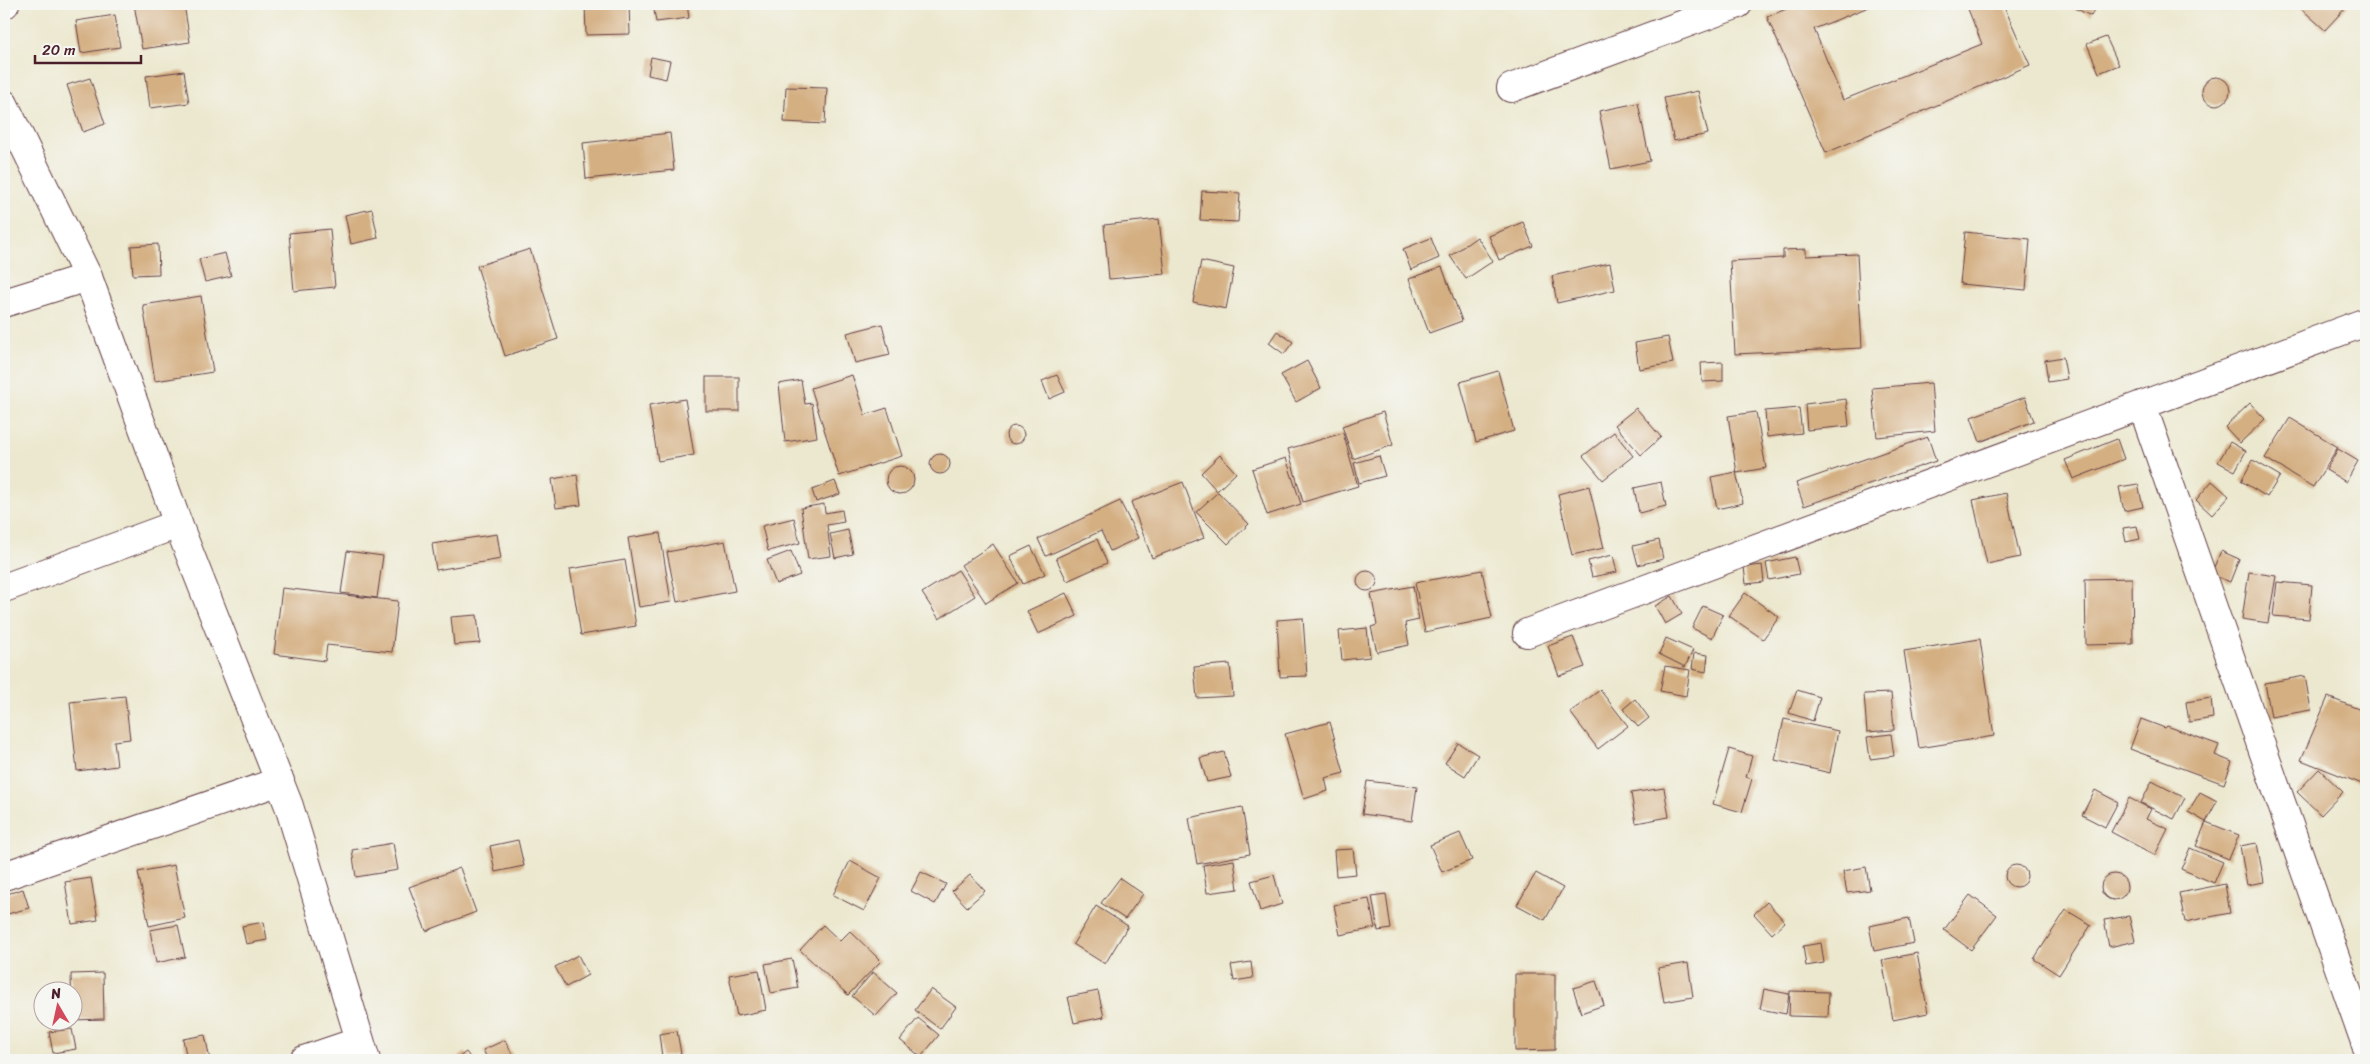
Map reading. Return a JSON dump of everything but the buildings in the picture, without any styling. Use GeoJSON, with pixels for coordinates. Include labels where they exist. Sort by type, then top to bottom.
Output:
{"type":"FeatureCollection","features":[{"type":"Feature","properties":{"kind":"street"},"geometry":{"type":"LineString","coordinates":[[1511,88],[1738,4]]}},
{"type":"Feature","properties":{"kind":"street"},"geometry":{"type":"LineString","coordinates":[[4,104],[88,277],[178,524],[290,806],[363,1051],[304,1060]]}},
{"type":"Feature","properties":{"kind":"street"},"geometry":{"type":"LineString","coordinates":[[4,302],[88,277]]}},
{"type":"Feature","properties":{"kind":"street"},"geometry":{"type":"LineString","coordinates":[[1527,633],[2366,322]]}},
{"type":"Feature","properties":{"kind":"street"},"geometry":{"type":"LineString","coordinates":[[2142,406],[2366,1045]]}},
{"type":"Feature","properties":{"kind":"street"},"geometry":{"type":"LineString","coordinates":[[4,588],[178,524]]}},
{"type":"Feature","properties":{"kind":"street"},"geometry":{"type":"LineString","coordinates":[[4,876],[280,781]]}}]}
